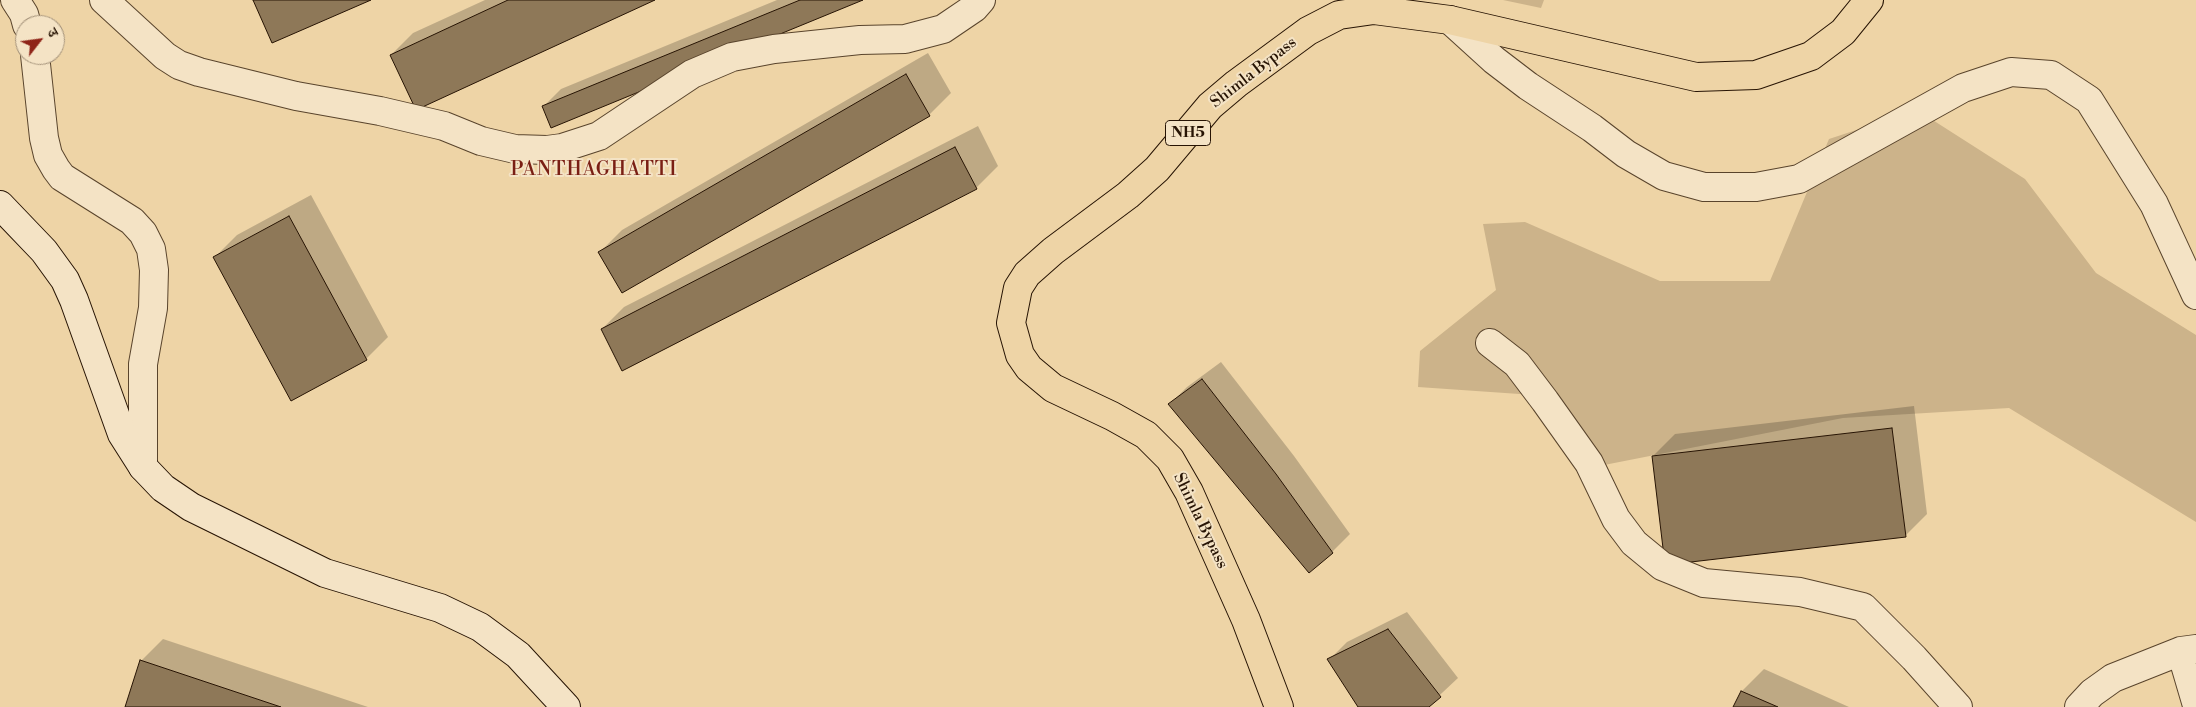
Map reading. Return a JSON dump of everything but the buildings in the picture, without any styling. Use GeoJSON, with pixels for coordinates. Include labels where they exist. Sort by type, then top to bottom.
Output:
{"type":"FeatureCollection","features":[{"type":"Feature","properties":{"kind":"highway","name":"Shimla Bypass"},"geometry":{"type":"LineString","coordinates":[[1279,707],[1246,620],[1189,492],[1170,460],[1146,435],[1112,416],[1053,388],[1028,368],[1020,355],[1011,323],[1018,288],[1027,274],[1053,251],[1128,195],[1157,169],[1210,106],[1236,84],[1308,31],[1339,15],[1374,10],[1450,20],[1696,77],[1756,75],[1811,56],[1843,32],[1869,0]]}},
{"type":"Feature","properties":{"kind":"street"},"geometry":{"type":"LineString","coordinates":[[15,0],[24,15]]}},
{"type":"Feature","properties":{"kind":"street"},"geometry":{"type":"LineString","coordinates":[[104,0],[165,56],[179,65],[199,72],[296,96],[380,111],[444,126],[481,140],[515,149],[547,150],[562,148],[599,136],[692,74],[732,57],[803,46],[860,40],[905,39],[943,29],[974,8],[981,0]]}},
{"type":"Feature","properties":{"kind":"street"},"geometry":{"type":"LineString","coordinates":[[1450,20],[1494,60],[1528,86],[1592,128],[1626,154],[1664,176],[1704,188],[1756,187],[1799,179],[1963,88],[2011,72],[2051,75],[2089,100],[2154,204],[2196,295]]}},
{"type":"Feature","properties":{"kind":"street"},"geometry":{"type":"LineString","coordinates":[[36,65],[44,138],[48,155],[56,169],[62,177],[132,222],[143,233],[151,249],[154,270],[153,308],[143,364],[143,468]]}},
{"type":"Feature","properties":{"kind":"street"},"geometry":{"type":"LineString","coordinates":[[0,205],[44,251],[65,280],[122,434],[143,468],[163,488],[191,508],[317,569],[440,608],[480,627],[518,655],[566,707]]}},
{"type":"Feature","properties":{"kind":"street"},"geometry":{"type":"LineString","coordinates":[[1490,343],[1517,364],[1589,463],[1616,520],[1634,543],[1662,566],[1704,583],[1800,592],[1863,607],[1914,658],[1958,707]]}},
{"type":"Feature","properties":{"kind":"street"},"geometry":{"type":"LineString","coordinates":[[2079,707],[2092,693],[2114,678],[2189,650],[2196,702]]}},
{"type":"Feature","properties":{"kind":"shaded area"},"geometry":{"type":"Polygon","coordinates":[[[1503,0],[1544,0],[1541,8],[1503,0]]]}},
{"type":"Feature","properties":{"kind":"shaded area"},"geometry":{"type":"Polygon","coordinates":[[[1917,110],[2025,179],[2096,273],[2196,335],[2196,522],[2009,408],[1843,418],[1599,466],[1534,395],[1418,387],[1420,351],[1496,290],[1483,224],[1525,222],[1660,281],[1770,281],[1829,139],[1917,110]]]}},
{"type":"Feature","properties":{"kind":"district","name":"PANTHAGHATTI"},"geometry":{"type":"Point","coordinates":[594,170]}}]}
